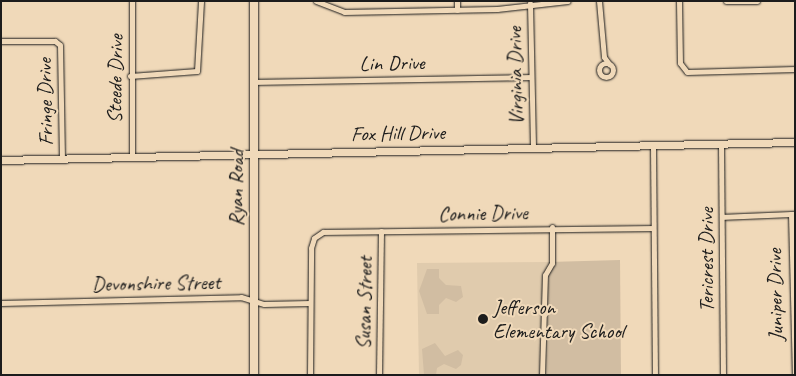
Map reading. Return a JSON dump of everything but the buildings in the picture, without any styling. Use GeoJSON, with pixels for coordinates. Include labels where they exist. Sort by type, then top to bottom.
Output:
{"type":"FeatureCollection","features":[{"type":"Feature","properties":{"kind":"main road","name":"Ryan Road"},"geometry":{"type":"LineString","coordinates":[[254,1],[254,375]]}},
{"type":"Feature","properties":{"kind":"street","name":"Steede Drive"},"geometry":{"type":"LineString","coordinates":[[132,1],[130,76],[132,157]]}},
{"type":"Feature","properties":{"kind":"street"},"geometry":{"type":"LineString","coordinates":[[130,76],[197,72],[201,1]]}},
{"type":"Feature","properties":{"kind":"street"},"geometry":{"type":"LineString","coordinates":[[316,1],[322,6],[344,12],[457,10],[568,1]]}},
{"type":"Feature","properties":{"kind":"street"},"geometry":{"type":"LineString","coordinates":[[456,1],[457,10]]}},
{"type":"Feature","properties":{"kind":"street"},"geometry":{"type":"LineString","coordinates":[[599,1],[604,57],[600,73],[608,76],[612,70],[604,57]]}},
{"type":"Feature","properties":{"kind":"street"},"geometry":{"type":"LineString","coordinates":[[679,1],[684,70],[795,69]]}},
{"type":"Feature","properties":{"kind":"street"},"geometry":{"type":"LineString","coordinates":[[726,1],[757,1]]}},
{"type":"Feature","properties":{"kind":"street","name":"Virginia Drive"},"geometry":{"type":"LineString","coordinates":[[530,3],[533,148]]}},
{"type":"Feature","properties":{"kind":"street","name":"Fringe Drive"},"geometry":{"type":"LineString","coordinates":[[1,41],[51,41],[60,45],[62,159]]}},
{"type":"Feature","properties":{"kind":"street"},"geometry":{"type":"LineString","coordinates":[[601,65],[609,64]]}},
{"type":"Feature","properties":{"kind":"street","name":"Lin Drive"},"geometry":{"type":"LineString","coordinates":[[254,82],[531,77]]}},
{"type":"Feature","properties":{"kind":"street","name":"Fox Hill Drive"},"geometry":{"type":"LineString","coordinates":[[1,160],[795,142]]}},
{"type":"Feature","properties":{"kind":"street","name":"Tericrest Drive"},"geometry":{"type":"LineString","coordinates":[[722,145],[724,375]]}},
{"type":"Feature","properties":{"kind":"street"},"geometry":{"type":"LineString","coordinates":[[654,146],[655,375]]}},
{"type":"Feature","properties":{"kind":"street"},"geometry":{"type":"LineString","coordinates":[[722,217],[793,214]]}},
{"type":"Feature","properties":{"kind":"street","name":"Juniper Drive"},"geometry":{"type":"LineString","coordinates":[[793,214],[795,374]]}},
{"type":"Feature","properties":{"kind":"street"},"geometry":{"type":"LineString","coordinates":[[542,375],[545,275],[552,263],[552,227]]}},
{"type":"Feature","properties":{"kind":"street","name":"Connie Drive"},"geometry":{"type":"LineString","coordinates":[[310,303],[311,248],[316,236],[325,232],[552,227],[653,228]]}},
{"type":"Feature","properties":{"kind":"street","name":"Susan Street"},"geometry":{"type":"LineString","coordinates":[[379,375],[380,231]]}},
{"type":"Feature","properties":{"kind":"street","name":"Devonshire Street"},"geometry":{"type":"LineString","coordinates":[[1,303],[254,300],[310,303]]}},
{"type":"Feature","properties":{"kind":"street"},"geometry":{"type":"LineString","coordinates":[[310,303],[310,375]]}},
{"type":"Feature","properties":{"kind":"shaded area"},"geometry":{"type":"Polygon","coordinates":[[[620,260],[621,375],[547,375],[549,262],[620,260]]]}},
{"type":"Feature","properties":{"kind":"shaded area","name":"Jefferson Elementary School"},"geometry":{"type":"Polygon","coordinates":[[[549,262],[547,375],[419,375],[417,263],[549,262]]]}},
{"type":"Feature","properties":{"kind":"shaded area"},"geometry":{"type":"Polygon","coordinates":[[[427,269],[439,269],[439,278],[446,285],[461,286],[463,297],[456,302],[446,298],[439,305],[439,314],[427,314],[419,291],[427,269]]]}},
{"type":"Feature","properties":{"kind":"shaded area"},"geometry":{"type":"Polygon","coordinates":[[[435,343],[445,356],[458,350],[463,355],[461,365],[456,369],[444,364],[437,368],[436,375],[424,375],[422,349],[435,343]]]}},
{"type":"Feature","properties":{"kind":"place","name":"Jefferson Elementary School"},"geometry":{"type":"Point","coordinates":[483,319]}}]}
